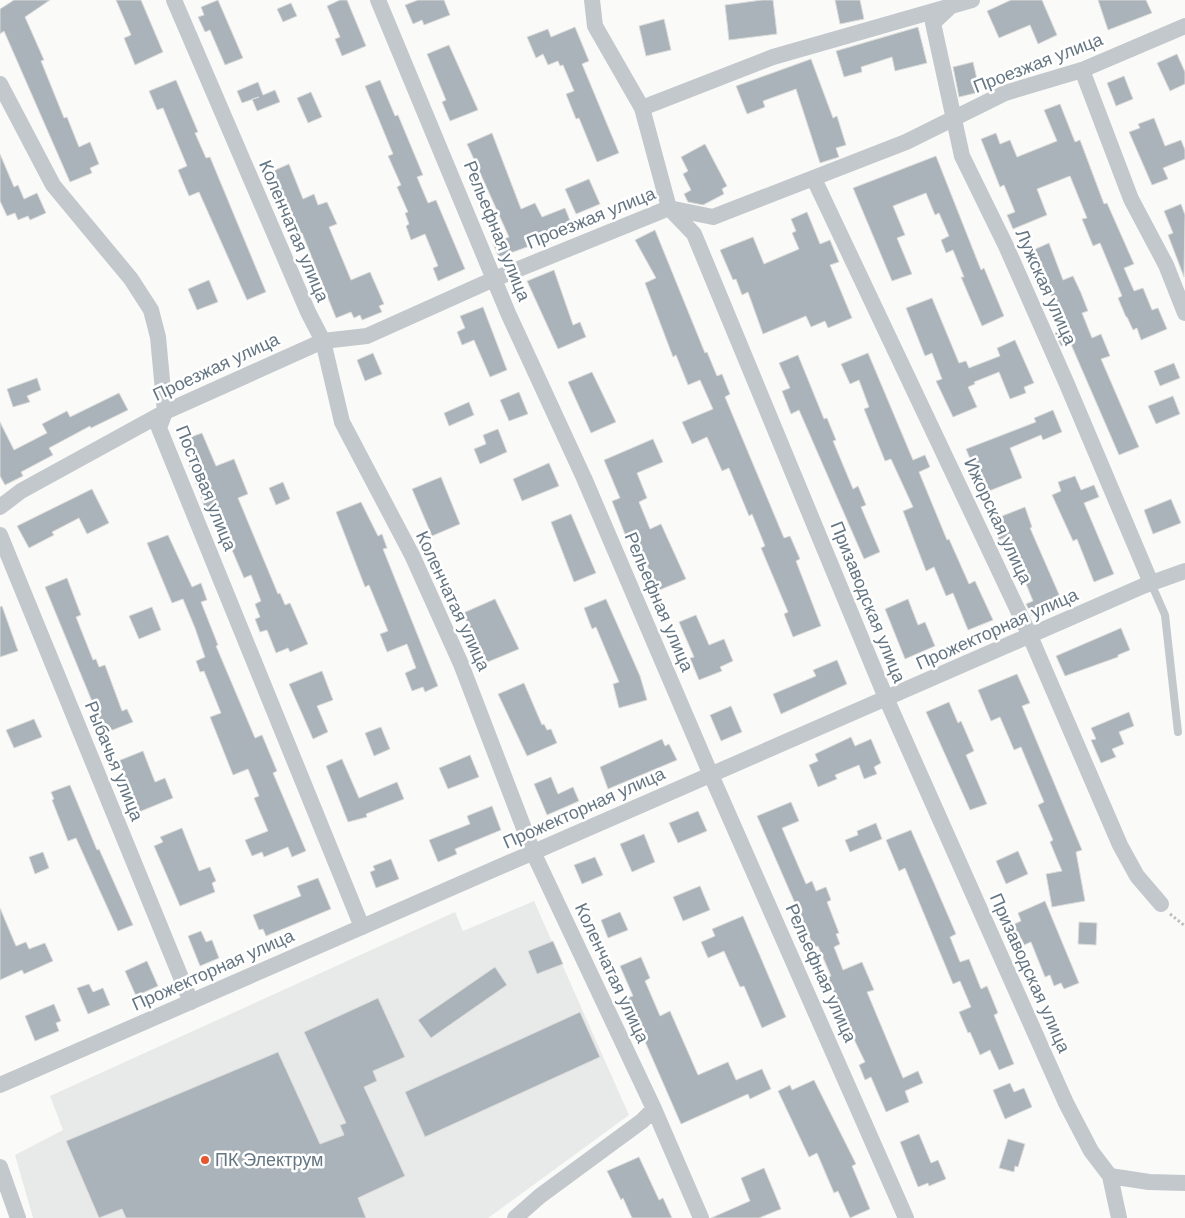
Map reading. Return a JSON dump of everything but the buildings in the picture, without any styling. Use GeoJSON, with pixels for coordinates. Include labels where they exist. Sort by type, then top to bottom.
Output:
{"type":"FeatureCollection","features":[{"type":"Feature","properties":{"kind":"street","name":"Коленчатая улица"},"geometry":{"type":"LineString","coordinates":[[174,0],[308,312],[323,341],[342,422],[412,555],[461,664],[534,852],[654,1109],[701,1218]]}},
{"type":"Feature","properties":{"kind":"street","name":"Рельефная улица"},"geometry":{"type":"LineString","coordinates":[[378,0],[494,279],[584,478],[711,775],[906,1218]]}},
{"type":"Feature","properties":{"kind":"street","name":"Призаводская улица"},"geometry":{"type":"LineString","coordinates":[[592,0],[595,26],[642,108],[669,208],[694,234],[886,698],[1066,1103],[1091,1151],[1110,1176],[1119,1218]]}},
{"type":"Feature","properties":{"kind":"street"},"geometry":{"type":"LineString","coordinates":[[642,108],[773,57],[972,0]]}},
{"type":"Feature","properties":{"kind":"street","name":"Лужская улица"},"geometry":{"type":"LineString","coordinates":[[950,7],[933,23],[962,156],[1006,246],[1066,382],[1150,583]]}},
{"type":"Feature","properties":{"kind":"street","name":"Проезжая улица"},"geometry":{"type":"LineString","coordinates":[[0,507],[21,491],[164,412],[323,341],[367,336],[494,279],[669,208],[713,217],[906,142],[1005,93],[1082,70],[1185,26]]}},
{"type":"Feature","properties":{"kind":"street"},"geometry":{"type":"LineString","coordinates":[[1082,70],[1131,199],[1166,265],[1185,313]]}},
{"type":"Feature","properties":{"kind":"street","name":"Постовая улица"},"geometry":{"type":"LineString","coordinates":[[0,84],[53,185],[131,279],[151,310],[158,337],[164,412],[159,428],[362,927]]}},
{"type":"Feature","properties":{"kind":"street","name":"Ижорская улица"},"geometry":{"type":"LineString","coordinates":[[814,179],[1030,636],[1120,845],[1137,876],[1161,904]]}},
{"type":"Feature","properties":{"kind":"street","name":"Рыбачья улица"},"geometry":{"type":"LineString","coordinates":[[0,536],[191,1002]]}},
{"type":"Feature","properties":{"kind":"street","name":"Прожекторная улица"},"geometry":{"type":"LineString","coordinates":[[0,1085],[1150,583],[1185,571]]}},
{"type":"Feature","properties":{"kind":"street"},"geometry":{"type":"LineString","coordinates":[[515,1218],[540,1196],[642,1121],[654,1109]]}},
{"type":"Feature","properties":{"kind":"street"},"geometry":{"type":"LineString","coordinates":[[0,1167],[18,1218]]}},
{"type":"Feature","properties":{"kind":"street"},"geometry":{"type":"LineString","coordinates":[[1110,1176],[1149,1182],[1185,1183]]}},
{"type":"Feature","properties":{"kind":"lane"},"geometry":{"type":"LineString","coordinates":[[1150,583],[1165,615],[1178,732]]}},
{"type":"Feature","properties":{"kind":"shaded area"},"geometry":{"type":"Polygon","coordinates":[[[534,901],[629,1115],[488,1218],[33,1218],[15,1155],[63,1130],[50,1096],[455,912],[463,931],[534,901]]]}},
{"type":"Feature","properties":{"kind":"place","name":"ПК Электрум"},"geometry":{"type":"Point","coordinates":[205,1160]}}]}
